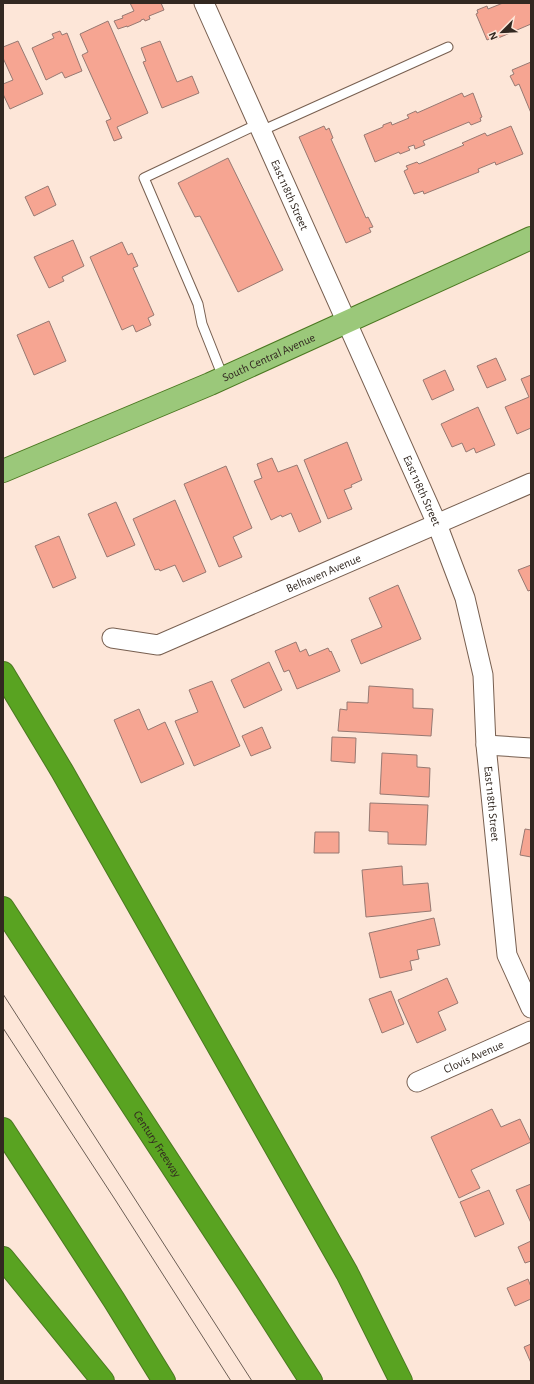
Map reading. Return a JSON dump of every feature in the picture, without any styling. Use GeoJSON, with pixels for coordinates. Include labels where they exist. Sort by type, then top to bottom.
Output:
{"type":"FeatureCollection","features":[{"type":"Feature","properties":{"kind":"highway"},"geometry":{"type":"LineString","coordinates":[[3,673],[62,772],[347,1273],[401,1381]]}},
{"type":"Feature","properties":{"kind":"highway","name":"Century Freeway"},"geometry":{"type":"LineString","coordinates":[[3,908],[250,1284],[311,1381]]}},
{"type":"Feature","properties":{"kind":"highway"},"geometry":{"type":"LineString","coordinates":[[3,1129],[114,1300],[164,1381]]}},
{"type":"Feature","properties":{"kind":"highway"},"geometry":{"type":"LineString","coordinates":[[3,1258],[103,1381]]}},
{"type":"Feature","properties":{"kind":"main road","name":"South Central Avenue"},"geometry":{"type":"LineString","coordinates":[[3,471],[42,453],[157,407],[531,238]]}},
{"type":"Feature","properties":{"kind":"street","name":"East 118th Street"},"geometry":{"type":"LineString","coordinates":[[204,3],[437,524],[465,598],[483,675],[486,745],[507,955],[531,1008]]}},
{"type":"Feature","properties":{"kind":"street","name":"Belhaven Avenue"},"geometry":{"type":"LineString","coordinates":[[112,638],[158,645],[531,483]]}},
{"type":"Feature","properties":{"kind":"street"},"geometry":{"type":"LineString","coordinates":[[486,745],[531,748]]}},
{"type":"Feature","properties":{"kind":"street","name":"Clovis Avenue"},"geometry":{"type":"LineString","coordinates":[[417,1082],[531,1031]]}},
{"type":"Feature","properties":{"kind":"lane"},"geometry":{"type":"LineString","coordinates":[[223,377],[202,324],[198,304],[144,178],[448,47]]}},
{"type":"Feature","properties":{"kind":"building"},"geometry":{"type":"Polygon","coordinates":[[[130,3],[161,3],[164,10],[149,16],[150,19],[145,21],[144,19],[127,27],[118,29],[114,21],[123,18],[122,16],[134,11],[130,3]]]}},
{"type":"Feature","properties":{"kind":"building"},"geometry":{"type":"Polygon","coordinates":[[[503,3],[531,3],[531,24],[496,39],[496,36],[487,40],[476,14],[478,13],[477,10],[487,6],[488,9],[503,3]]]}},
{"type":"Feature","properties":{"kind":"building"},"geometry":{"type":"Polygon","coordinates":[[[108,21],[148,113],[117,127],[122,138],[114,141],[106,121],[111,119],[82,55],[88,52],[80,34],[108,21]]]}},
{"type":"Feature","properties":{"kind":"building"},"geometry":{"type":"Polygon","coordinates":[[[60,31],[62,35],[67,33],[82,71],[65,78],[62,72],[46,80],[32,48],[54,38],[52,34],[60,31]]]}},
{"type":"Feature","properties":{"kind":"building"},"geometry":{"type":"Polygon","coordinates":[[[18,41],[43,94],[10,109],[3,94],[3,84],[13,80],[3,58],[3,47],[18,41]]]}},
{"type":"Feature","properties":{"kind":"building"},"geometry":{"type":"Polygon","coordinates":[[[160,41],[177,82],[192,76],[199,93],[162,108],[143,62],[146,61],[141,48],[160,41]]]}},
{"type":"Feature","properties":{"kind":"building"},"geometry":{"type":"Polygon","coordinates":[[[531,62],[531,113],[519,84],[515,86],[510,76],[514,74],[512,70],[531,62]]]}},
{"type":"Feature","properties":{"kind":"building"},"geometry":{"type":"Polygon","coordinates":[[[462,93],[464,97],[473,93],[482,117],[480,118],[481,121],[471,125],[469,122],[423,141],[425,145],[415,149],[414,145],[408,147],[410,150],[400,154],[399,152],[375,162],[364,135],[383,127],[383,125],[391,122],[392,125],[409,118],[407,115],[416,111],[417,113],[462,93]]]}},
{"type":"Feature","properties":{"kind":"building"},"geometry":{"type":"Polygon","coordinates":[[[324,126],[326,130],[329,128],[333,138],[331,139],[366,218],[368,217],[373,227],[369,228],[371,232],[346,243],[299,137],[324,126]]]}},
{"type":"Feature","properties":{"kind":"building"},"geometry":{"type":"Polygon","coordinates":[[[511,126],[523,154],[496,165],[495,162],[478,169],[479,172],[424,194],[423,191],[414,194],[404,171],[408,169],[406,166],[417,162],[419,164],[464,145],[462,143],[485,133],[487,136],[511,126]]]}},
{"type":"Feature","properties":{"kind":"building"},"geometry":{"type":"Polygon","coordinates":[[[228,158],[283,270],[238,292],[200,216],[195,217],[178,183],[228,158]]]}},
{"type":"Feature","properties":{"kind":"building"},"geometry":{"type":"Polygon","coordinates":[[[48,186],[56,205],[34,216],[25,197],[48,186]]]}},
{"type":"Feature","properties":{"kind":"building"},"geometry":{"type":"Polygon","coordinates":[[[73,240],[84,266],[62,277],[64,281],[49,288],[34,257],[73,240]]]}},
{"type":"Feature","properties":{"kind":"building"},"geometry":{"type":"Polygon","coordinates":[[[122,242],[128,255],[132,253],[138,266],[133,268],[154,315],[148,318],[151,325],[136,332],[133,325],[122,330],[90,257],[122,242]]]}},
{"type":"Feature","properties":{"kind":"building"},"geometry":{"type":"Polygon","coordinates":[[[49,321],[66,361],[34,375],[17,335],[49,321]]]}},
{"type":"Feature","properties":{"kind":"building"},"geometry":{"type":"Polygon","coordinates":[[[496,358],[506,380],[487,388],[477,366],[496,358]]]}},
{"type":"Feature","properties":{"kind":"building"},"geometry":{"type":"Polygon","coordinates":[[[445,370],[454,390],[432,400],[423,380],[445,370]]]}},
{"type":"Feature","properties":{"kind":"building"},"geometry":{"type":"Polygon","coordinates":[[[531,375],[531,428],[517,434],[505,407],[529,397],[521,379],[531,375]]]}},
{"type":"Feature","properties":{"kind":"building"},"geometry":{"type":"Polygon","coordinates":[[[478,407],[495,445],[476,453],[474,448],[466,452],[462,443],[452,447],[441,424],[478,407]]]}},
{"type":"Feature","properties":{"kind":"building"},"geometry":{"type":"Polygon","coordinates":[[[347,442],[362,480],[351,485],[352,487],[344,490],[352,509],[328,519],[304,460],[347,442]]]}},
{"type":"Feature","properties":{"kind":"building"},"geometry":{"type":"Polygon","coordinates":[[[272,458],[278,472],[297,465],[321,522],[299,532],[291,513],[282,517],[281,515],[271,520],[254,481],[262,478],[257,464],[272,458]]]}},
{"type":"Feature","properties":{"kind":"building"},"geometry":{"type":"Polygon","coordinates":[[[226,466],[252,528],[233,537],[242,557],[219,567],[184,484],[226,466]]]}},
{"type":"Feature","properties":{"kind":"building"},"geometry":{"type":"Polygon","coordinates":[[[175,500],[206,572],[183,582],[175,565],[160,571],[159,569],[155,570],[133,519],[175,500]]]}},
{"type":"Feature","properties":{"kind":"building"},"geometry":{"type":"Polygon","coordinates":[[[116,502],[135,545],[107,557],[88,514],[116,502]]]}},
{"type":"Feature","properties":{"kind":"building"},"geometry":{"type":"Polygon","coordinates":[[[59,536],[76,578],[53,588],[35,546],[59,536]]]}},
{"type":"Feature","properties":{"kind":"building"},"geometry":{"type":"Polygon","coordinates":[[[531,565],[531,590],[528,591],[518,570],[531,565]]]}},
{"type":"Feature","properties":{"kind":"building"},"geometry":{"type":"Polygon","coordinates":[[[398,585],[421,639],[361,664],[351,640],[382,627],[369,598],[398,585]]]}},
{"type":"Feature","properties":{"kind":"building"},"geometry":{"type":"Polygon","coordinates":[[[296,642],[300,652],[306,649],[309,656],[328,648],[330,652],[331,651],[340,671],[297,689],[289,670],[284,672],[275,651],[296,642]]]}},
{"type":"Feature","properties":{"kind":"building"},"geometry":{"type":"Polygon","coordinates":[[[269,662],[282,690],[244,708],[231,680],[269,662]]]}},
{"type":"Feature","properties":{"kind":"building"},"geometry":{"type":"Polygon","coordinates":[[[212,681],[240,746],[194,766],[175,721],[198,712],[189,690],[212,681]]]}},
{"type":"Feature","properties":{"kind":"building"},"geometry":{"type":"Polygon","coordinates":[[[369,686],[413,689],[413,708],[433,709],[431,736],[338,731],[340,709],[347,710],[347,702],[368,703],[369,686]]]}},
{"type":"Feature","properties":{"kind":"building"},"geometry":{"type":"Polygon","coordinates":[[[139,709],[148,730],[165,722],[184,764],[141,783],[114,720],[139,709]]]}},
{"type":"Feature","properties":{"kind":"building"},"geometry":{"type":"Polygon","coordinates":[[[262,727],[271,748],[251,756],[242,736],[262,727]]]}},
{"type":"Feature","properties":{"kind":"building"},"geometry":{"type":"Polygon","coordinates":[[[332,737],[356,738],[355,763],[331,761],[332,737]]]}},
{"type":"Feature","properties":{"kind":"building"},"geometry":{"type":"Polygon","coordinates":[[[382,753],[417,755],[417,767],[430,768],[429,797],[380,794],[382,753]]]}},
{"type":"Feature","properties":{"kind":"building"},"geometry":{"type":"Polygon","coordinates":[[[370,803],[428,805],[426,845],[388,844],[388,832],[369,831],[370,803]]]}},
{"type":"Feature","properties":{"kind":"building"},"geometry":{"type":"Polygon","coordinates":[[[525,829],[531,830],[531,857],[520,855],[525,829]]]}},
{"type":"Feature","properties":{"kind":"building"},"geometry":{"type":"Polygon","coordinates":[[[315,832],[339,832],[339,853],[314,853],[315,832]]]}},
{"type":"Feature","properties":{"kind":"building"},"geometry":{"type":"Polygon","coordinates":[[[402,866],[403,885],[428,883],[431,911],[366,917],[362,870],[402,866]]]}},
{"type":"Feature","properties":{"kind":"building"},"geometry":{"type":"Polygon","coordinates":[[[434,918],[440,945],[417,950],[419,959],[410,961],[412,970],[380,978],[369,933],[434,918]]]}},
{"type":"Feature","properties":{"kind":"building"},"geometry":{"type":"Polygon","coordinates":[[[447,978],[458,1003],[438,1012],[446,1030],[417,1043],[398,1000],[447,978]]]}},
{"type":"Feature","properties":{"kind":"building"},"geometry":{"type":"Polygon","coordinates":[[[391,991],[404,1024],[382,1033],[369,999],[391,991]]]}},
{"type":"Feature","properties":{"kind":"building"},"geometry":{"type":"Polygon","coordinates":[[[492,1109],[501,1127],[520,1119],[531,1142],[471,1170],[480,1188],[459,1198],[431,1137],[492,1109]]]}},
{"type":"Feature","properties":{"kind":"building"},"geometry":{"type":"Polygon","coordinates":[[[531,1184],[531,1223],[516,1190],[531,1184]]]}},
{"type":"Feature","properties":{"kind":"building"},"geometry":{"type":"Polygon","coordinates":[[[489,1190],[504,1224],[475,1237],[460,1202],[489,1190]]]}},
{"type":"Feature","properties":{"kind":"building"},"geometry":{"type":"Polygon","coordinates":[[[531,1241],[531,1261],[525,1263],[518,1247],[531,1241]]]}},
{"type":"Feature","properties":{"kind":"building"},"geometry":{"type":"Polygon","coordinates":[[[528,1279],[531,1287],[531,1299],[515,1306],[507,1288],[528,1279]]]}},
{"type":"Feature","properties":{"kind":"building"},"geometry":{"type":"Polygon","coordinates":[[[531,1344],[531,1363],[524,1347],[531,1344]]]}},
{"type":"Feature","properties":{"kind":"tram line"},"geometry":{"type":"LineString","coordinates":[[3,994],[252,1381]]}},
{"type":"Feature","properties":{"kind":"tram line"},"geometry":{"type":"LineString","coordinates":[[3,1028],[231,1381]]}}]}
